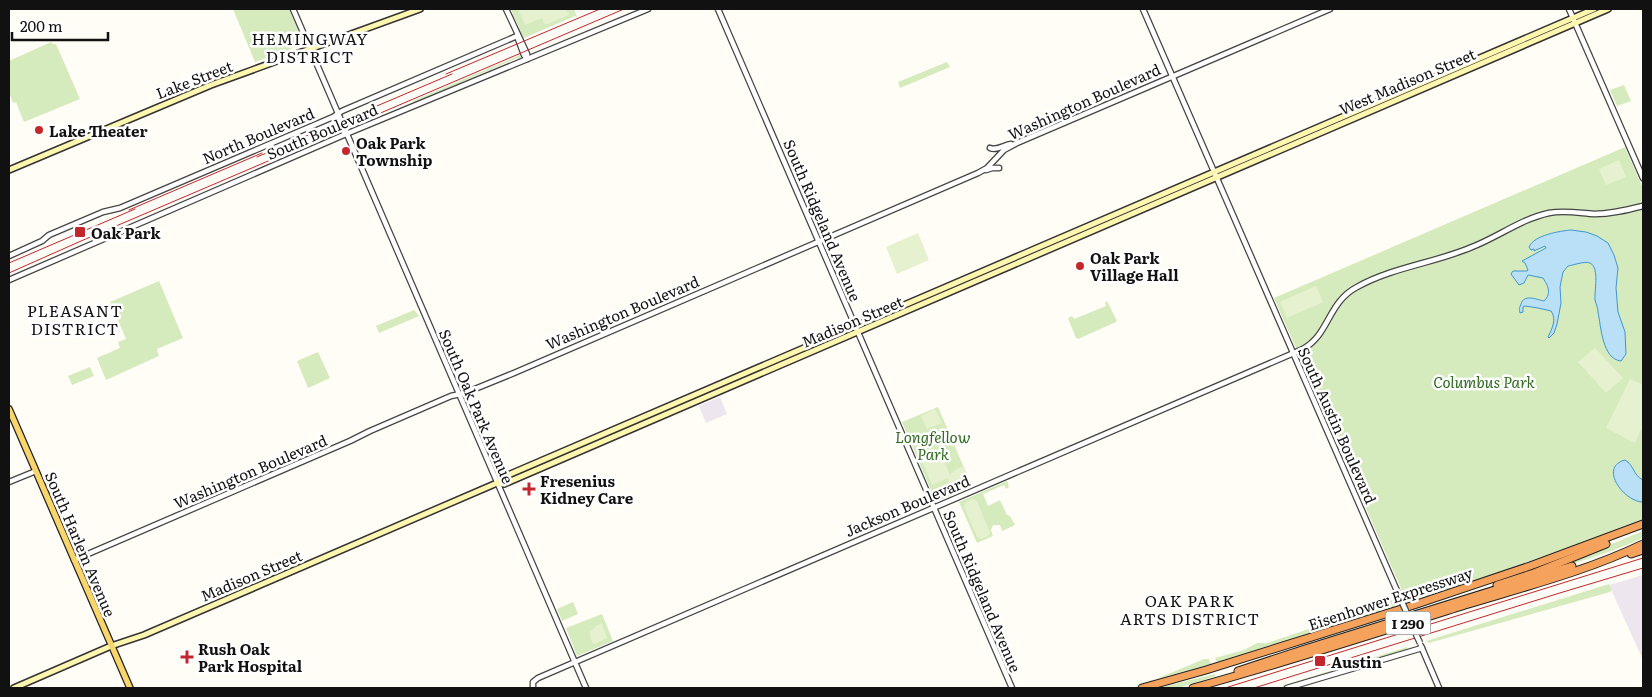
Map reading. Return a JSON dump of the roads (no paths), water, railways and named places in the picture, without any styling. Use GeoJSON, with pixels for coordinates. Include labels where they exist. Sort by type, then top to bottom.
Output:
{"type":"FeatureCollection","features":[{"type":"Feature","properties":{"kind":"highway","name":"Eisenhower Expressway"},"geometry":{"type":"LineString","coordinates":[[1142,688],[1245,658],[1494,579],[1643,524]]}},
{"type":"Feature","properties":{"kind":"highway"},"geometry":{"type":"LineString","coordinates":[[1204,686],[1232,673],[1534,573],[1643,528]]}},
{"type":"Feature","properties":{"kind":"highway","name":"Eisenhower Expressway"},"geometry":{"type":"LineString","coordinates":[[1194,688],[1611,559],[1643,544]]}},
{"type":"Feature","properties":{"kind":"highway"},"geometry":{"type":"LineString","coordinates":[[1245,658],[1266,655],[1304,645],[1631,550]]}},
{"type":"Feature","properties":{"kind":"highway"},"geometry":{"type":"LineString","coordinates":[[1611,559],[1643,550]]}},
{"type":"Feature","properties":{"kind":"main road","name":"Lake Street"},"geometry":{"type":"LineString","coordinates":[[9,170],[164,104],[310,48],[420,9]]}},
{"type":"Feature","properties":{"kind":"main road","name":"West Madison Street"},"geometry":{"type":"LineString","coordinates":[[1574,20],[1594,9]]}},
{"type":"Feature","properties":{"kind":"main road","name":"West Madison Street"},"geometry":{"type":"LineString","coordinates":[[1215,175],[1574,20],[1608,9]]}},
{"type":"Feature","properties":{"kind":"main road","name":"Madison Street"},"geometry":{"type":"LineString","coordinates":[[14,688],[111,646],[144,635],[497,483],[504,484],[856,329],[1215,175]]}},
{"type":"Feature","properties":{"kind":"main road","name":"South Harlem Avenue"},"geometry":{"type":"LineString","coordinates":[[9,409],[130,688]]}},
{"type":"Feature","properties":{"kind":"street","name":"South Oak Park Avenue"},"geometry":{"type":"LineString","coordinates":[[293,9],[586,688]]}},
{"type":"Feature","properties":{"kind":"street"},"geometry":{"type":"LineString","coordinates":[[506,9],[527,54],[527,59]]}},
{"type":"Feature","properties":{"kind":"street","name":"South Boulevard"},"geometry":{"type":"LineString","coordinates":[[9,280],[346,134],[648,9]]}},
{"type":"Feature","properties":{"kind":"street","name":"South Ridgeland Avenue"},"geometry":{"type":"LineString","coordinates":[[718,9],[1012,688]]}},
{"type":"Feature","properties":{"kind":"street","name":"South Austin Boulevard"},"geometry":{"type":"LineString","coordinates":[[1143,9],[1439,688]]}},
{"type":"Feature","properties":{"kind":"street","name":"Washington Boulevard"},"geometry":{"type":"LineString","coordinates":[[74,560],[342,445],[370,431],[514,372],[978,173],[987,168],[1004,150],[1017,143],[1330,9]]}},
{"type":"Feature","properties":{"kind":"street"},"geometry":{"type":"LineString","coordinates":[[1569,9],[1643,178]]}},
{"type":"Feature","properties":{"kind":"street","name":"North Boulevard"},"geometry":{"type":"LineString","coordinates":[[9,256],[42,241],[49,235],[186,180],[517,36]]}},
{"type":"Feature","properties":{"kind":"street"},"geometry":{"type":"LineString","coordinates":[[990,148],[998,149],[1008,144],[1017,143]]}},
{"type":"Feature","properties":{"kind":"street"},"geometry":{"type":"LineString","coordinates":[[978,173],[992,168],[999,168]]}},
{"type":"Feature","properties":{"kind":"street","name":"Jackson Boulevard"},"geometry":{"type":"LineString","coordinates":[[533,688],[533,682],[538,678],[1308,347],[1316,340],[1325,327],[1332,310],[1345,295],[1374,278],[1471,248],[1542,214],[1564,212],[1605,213],[1643,206]]}},
{"type":"Feature","properties":{"kind":"street"},"geometry":{"type":"LineString","coordinates":[[9,482],[36,471]]}},
{"type":"Feature","properties":{"kind":"street"},"geometry":{"type":"LineString","coordinates":[[1287,688],[1421,646]]}},
{"type":"Feature","properties":{"kind":"water"},"geometry":{"type":"Polygon","coordinates":[[[1571,230],[1597,236],[1608,243],[1614,255],[1618,268],[1616,288],[1618,312],[1625,332],[1626,354],[1621,361],[1615,359],[1606,348],[1595,300],[1595,270],[1590,263],[1568,266],[1563,272],[1560,287],[1561,303],[1557,324],[1554,333],[1549,338],[1554,321],[1551,311],[1525,306],[1523,307],[1523,312],[1520,313],[1519,308],[1522,301],[1530,298],[1544,301],[1548,295],[1548,290],[1543,278],[1528,275],[1524,283],[1519,285],[1511,274],[1513,271],[1527,271],[1525,263],[1522,261],[1546,248],[1545,246],[1534,251],[1534,249],[1531,250],[1529,247],[1536,239],[1548,234],[1571,230]]]}},
{"type":"Feature","properties":{"kind":"water"},"geometry":{"type":"Polygon","coordinates":[[[1625,460],[1643,480],[1643,502],[1628,496],[1617,484],[1614,470],[1617,464],[1625,460]]]}},
{"type":"Feature","properties":{"kind":"railway"},"geometry":{"type":"LineString","coordinates":[[446,74],[600,9]]}},
{"type":"Feature","properties":{"kind":"railway"},"geometry":{"type":"LineString","coordinates":[[9,273],[624,9]]}},
{"type":"Feature","properties":{"kind":"railway"},"geometry":{"type":"LineString","coordinates":[[257,157],[452,74]]}},
{"type":"Feature","properties":{"kind":"railway"},"geometry":{"type":"LineString","coordinates":[[129,210],[262,153]]}},
{"type":"Feature","properties":{"kind":"railway"},"geometry":{"type":"LineString","coordinates":[[9,263],[135,209]]}},
{"type":"Feature","properties":{"kind":"railway"},"geometry":{"type":"LineString","coordinates":[[1225,688],[1643,558]]}},
{"type":"Feature","properties":{"kind":"railway"},"geometry":{"type":"LineString","coordinates":[[1254,688],[1643,568]]}},
{"type":"Feature","properties":{"kind":"place","name":"Lake Theater"},"geometry":{"type":"Point","coordinates":[39,130]}},
{"type":"Feature","properties":{"kind":"place","name":"Oak Park Township"},"geometry":{"type":"Point","coordinates":[346,151]}},
{"type":"Feature","properties":{"kind":"place","name":"Oak Park"},"geometry":{"type":"Point","coordinates":[80,232]}},
{"type":"Feature","properties":{"kind":"place","name":"Oak Park Village Hall"},"geometry":{"type":"Point","coordinates":[1080,266]}},
{"type":"Feature","properties":{"kind":"place","name":"Fresenius Kidney Care"},"geometry":{"type":"Point","coordinates":[529,489]}},
{"type":"Feature","properties":{"kind":"place","name":"Rush Oak Park Hospital"},"geometry":{"type":"Point","coordinates":[187,657]}},
{"type":"Feature","properties":{"kind":"place","name":"Austin"},"geometry":{"type":"Point","coordinates":[1320,661]}},
{"type":"Feature","properties":{"kind":"district","name":"HEMINGWAY DISTRICT"},"geometry":{"type":"Point","coordinates":[310,47]}},
{"type":"Feature","properties":{"kind":"district","name":"PLEASANT DISTRICT"},"geometry":{"type":"Point","coordinates":[75,319]}},
{"type":"Feature","properties":{"kind":"district","name":"OAK PARK ARTS DISTRICT"},"geometry":{"type":"Point","coordinates":[1190,609]}},
{"type":"Feature","properties":{"kind":"park label","name":"Columbus Park"},"geometry":{"type":"Point","coordinates":[1484,381]}},
{"type":"Feature","properties":{"kind":"park label","name":"Longfellow Park"},"geometry":{"type":"Point","coordinates":[933,444]}}]}
